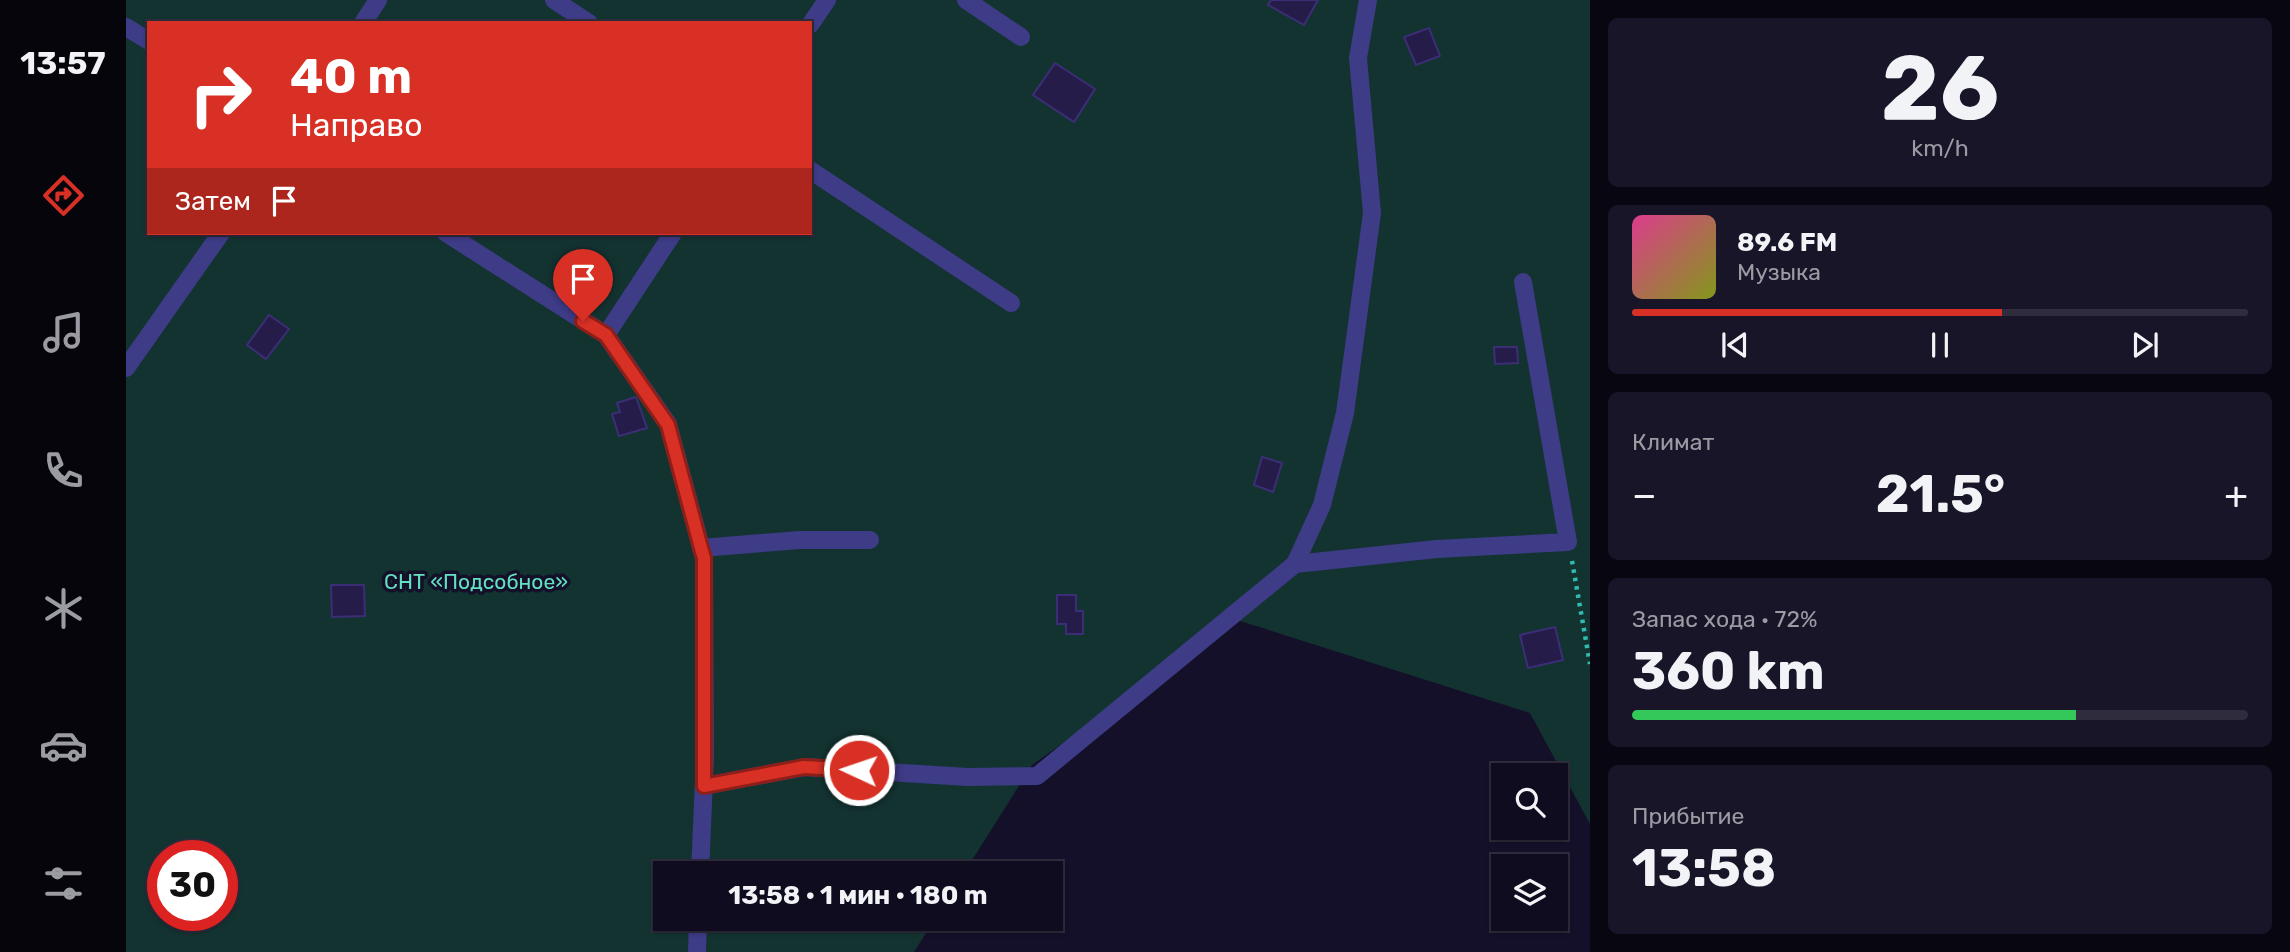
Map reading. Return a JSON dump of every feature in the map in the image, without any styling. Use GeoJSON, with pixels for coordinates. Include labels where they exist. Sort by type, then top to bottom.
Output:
{"type":"FeatureCollection","features":[{"type":"Feature","properties":{"kind":"street"},"geometry":{"type":"LineString","coordinates":[[364,21],[378,0]]}},
{"type":"Feature","properties":{"kind":"street"},"geometry":{"type":"LineString","coordinates":[[554,0],[586,21]]}},
{"type":"Feature","properties":{"kind":"street"},"geometry":{"type":"LineString","coordinates":[[812,22],[827,0]]}},
{"type":"Feature","properties":{"kind":"street"},"geometry":{"type":"LineString","coordinates":[[966,0],[1021,37]]}},
{"type":"Feature","properties":{"kind":"street"},"geometry":{"type":"LineString","coordinates":[[704,786],[804,767],[968,777],[1037,776],[1295,564],[1322,505],[1345,413],[1372,213],[1358,58],[1368,0]]}},
{"type":"Feature","properties":{"kind":"street"},"geometry":{"type":"LineString","coordinates":[[126,27],[147,40]]}},
{"type":"Feature","properties":{"kind":"street"},"geometry":{"type":"LineString","coordinates":[[812,171],[1011,303]]}},
{"type":"Feature","properties":{"kind":"street"},"geometry":{"type":"LineString","coordinates":[[126,368],[220,235]]}},
{"type":"Feature","properties":{"kind":"street"},"geometry":{"type":"LineString","coordinates":[[449,235],[606,335],[668,425],[704,558],[704,786],[701,861]]}},
{"type":"Feature","properties":{"kind":"street"},"geometry":{"type":"LineString","coordinates":[[606,335],[672,235]]}},
{"type":"Feature","properties":{"kind":"street"},"geometry":{"type":"LineString","coordinates":[[1295,564],[1437,548],[1569,542],[1522,282]]}},
{"type":"Feature","properties":{"kind":"street"},"geometry":{"type":"LineString","coordinates":[[701,548],[799,540],[870,540]]}},
{"type":"Feature","properties":{"kind":"street"},"geometry":{"type":"LineString","coordinates":[[697,952],[698,931]]}},
{"type":"Feature","properties":{"kind":"path"},"geometry":{"type":"LineString","coordinates":[[1569,542],[1590,664]]}},
{"type":"Feature","properties":{"kind":"green space","name":"СНТ «Подсобное»"},"geometry":{"type":"Polygon","coordinates":[[[126,0],[1590,0],[1590,824],[1568,783],[1568,763],[1557,763],[1530,713],[1237,620],[1032,765],[972,861],[653,861],[653,931],[927,931],[914,952],[126,952],[126,0]]]}},
{"type":"Feature","properties":{"kind":"building"},"geometry":{"type":"Polygon","coordinates":[[[1271,0],[1318,0],[1304,25],[1268,5],[1271,0]]]}},
{"type":"Feature","properties":{"kind":"building"},"geometry":{"type":"Polygon","coordinates":[[[1429,28],[1440,56],[1416,65],[1404,37],[1429,28]]]}},
{"type":"Feature","properties":{"kind":"building"},"geometry":{"type":"Polygon","coordinates":[[[1055,63],[1095,89],[1074,122],[1033,95],[1055,63]]]}},
{"type":"Feature","properties":{"kind":"building"},"geometry":{"type":"Polygon","coordinates":[[[269,315],[289,329],[266,359],[247,345],[269,315]]]}},
{"type":"Feature","properties":{"kind":"building"},"geometry":{"type":"Polygon","coordinates":[[[1494,347],[1517,347],[1518,363],[1495,364],[1494,347]]]}},
{"type":"Feature","properties":{"kind":"building"},"geometry":{"type":"Polygon","coordinates":[[[636,397],[647,428],[619,436],[612,414],[620,412],[617,403],[636,397]]]}},
{"type":"Feature","properties":{"kind":"building"},"geometry":{"type":"Polygon","coordinates":[[[1262,457],[1282,463],[1273,492],[1254,485],[1262,457]]]}},
{"type":"Feature","properties":{"kind":"building"},"geometry":{"type":"Polygon","coordinates":[[[331,585],[364,585],[365,616],[332,617],[331,585]]]}},
{"type":"Feature","properties":{"kind":"building"},"geometry":{"type":"Polygon","coordinates":[[[1057,595],[1076,595],[1076,611],[1083,611],[1083,634],[1066,634],[1066,624],[1057,624],[1057,595]]]}},
{"type":"Feature","properties":{"kind":"building"},"geometry":{"type":"Polygon","coordinates":[[[1555,627],[1563,660],[1528,668],[1520,635],[1555,627]]]}},
{"type":"Feature","properties":{"kind":"route"},"geometry":{"type":"LineString","coordinates":[[583,321],[606,335],[668,425],[704,558],[704,786],[804,767],[859,770]]}}]}
